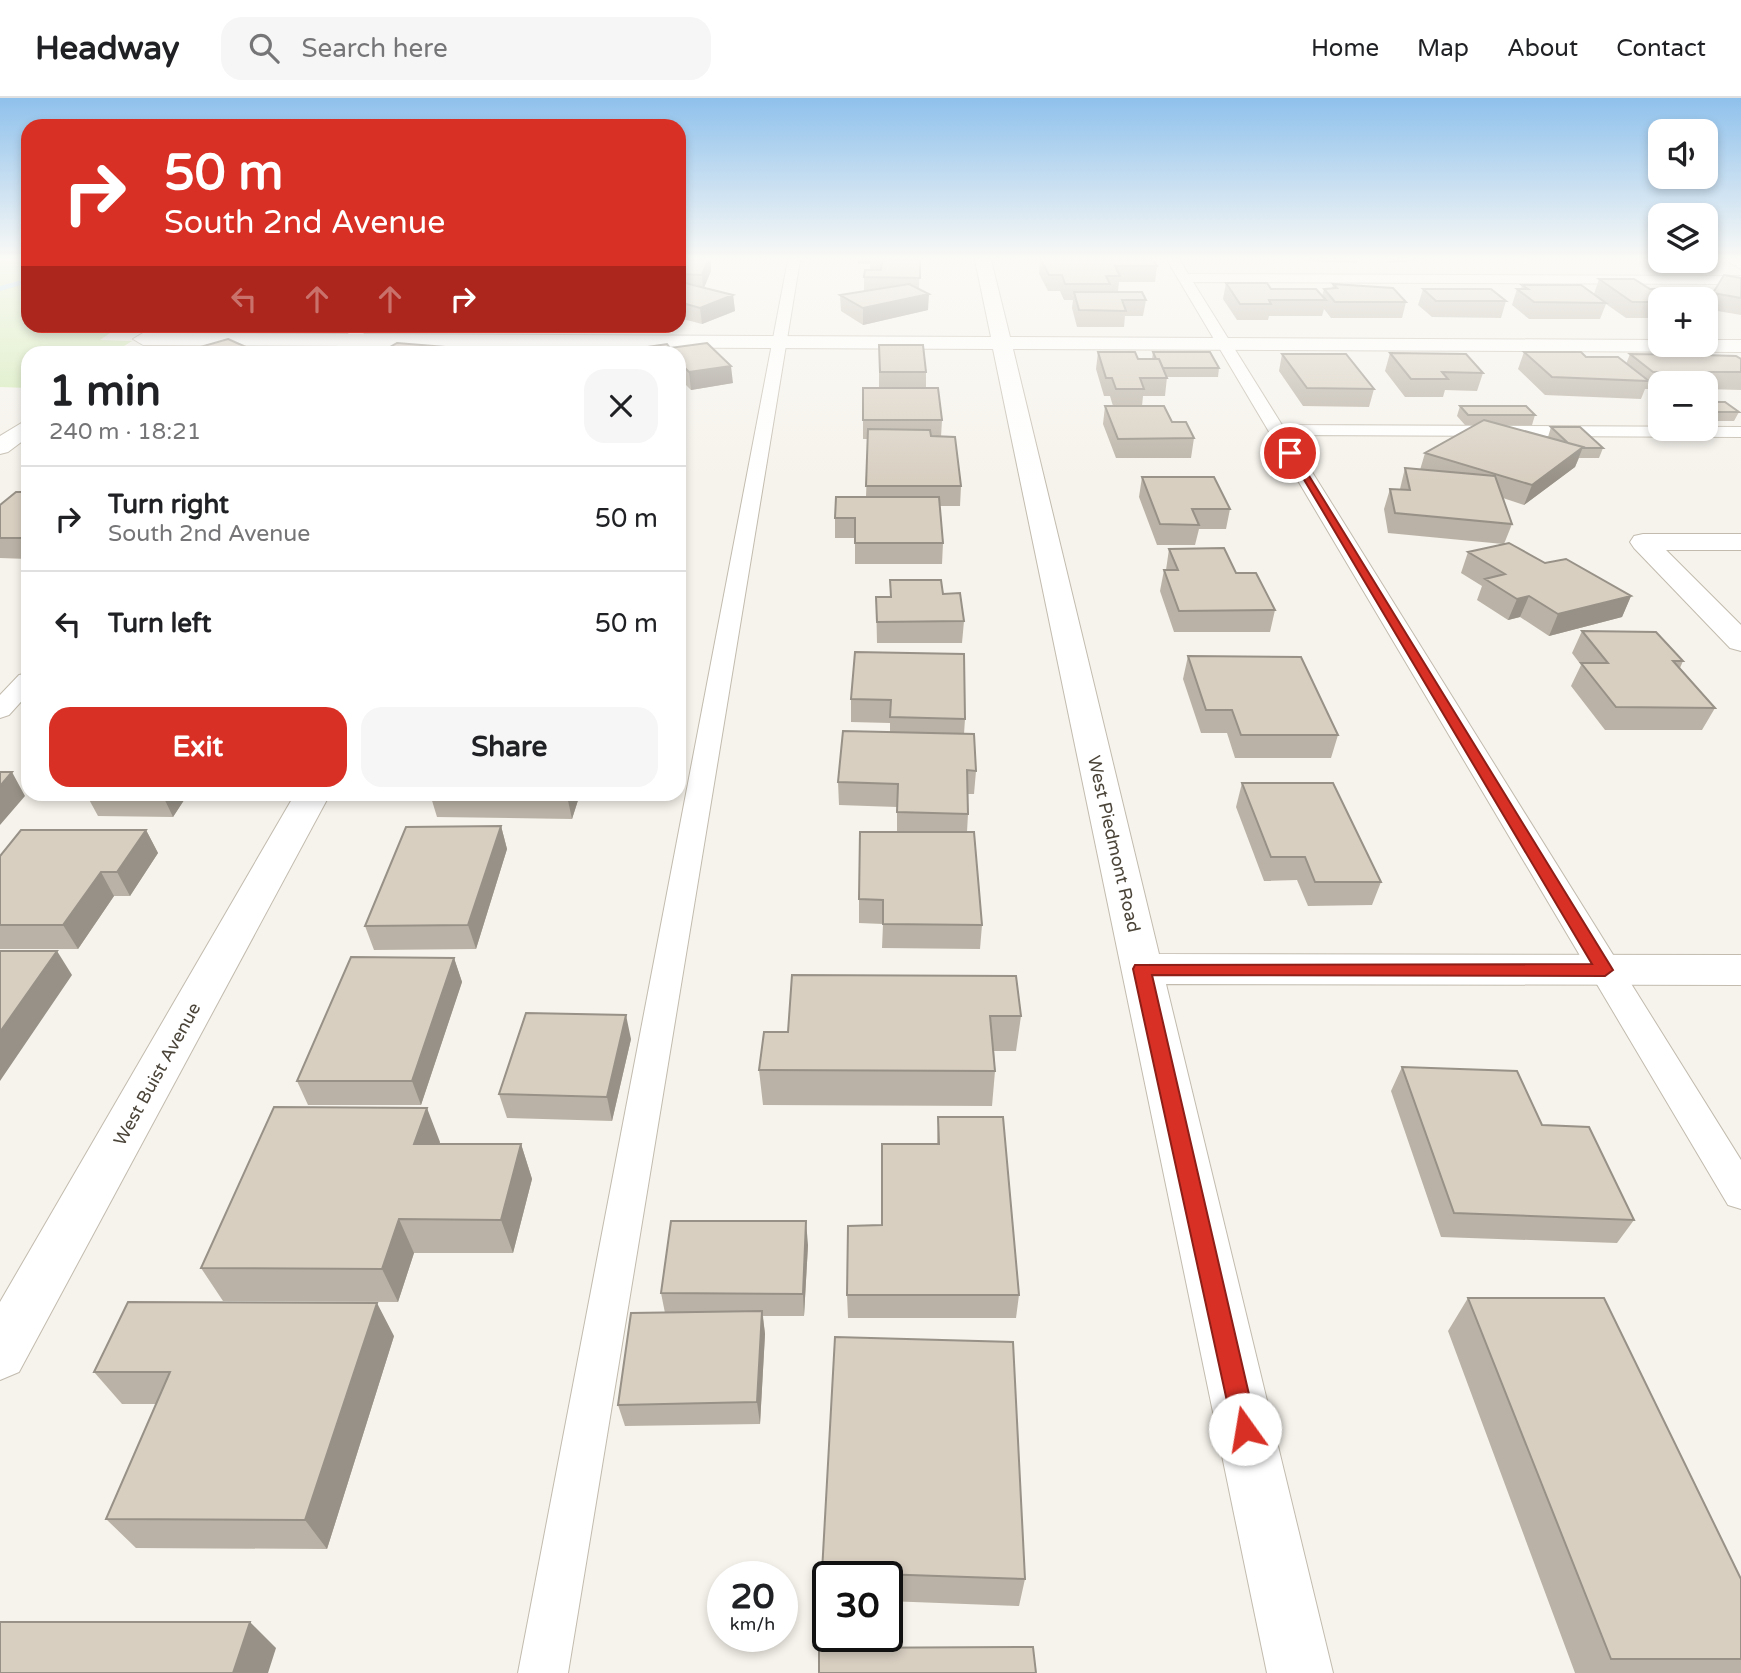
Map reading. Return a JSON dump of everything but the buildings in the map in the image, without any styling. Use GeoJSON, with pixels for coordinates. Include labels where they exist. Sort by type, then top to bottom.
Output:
{"type":"FeatureCollection","features":[{"type":"Feature","properties":{"kind":"street"},"geometry":{"type":"LineString","coordinates":[[134,346],[150,334]]}},
{"type":"Feature","properties":{"kind":"street","name":"West Piedmont Road"},"geometry":{"type":"LineString","coordinates":[[1001,334],[1300,1673]]}},
{"type":"Feature","properties":{"kind":"street"},"geometry":{"type":"LineString","coordinates":[[143,339],[1741,346]]}},
{"type":"Feature","properties":{"kind":"street"},"geometry":{"type":"LineString","coordinates":[[0,447],[21,431]]}},
{"type":"Feature","properties":{"kind":"street"},"geometry":{"type":"LineString","coordinates":[[1741,542],[1643,541],[1741,642]]}},
{"type":"Feature","properties":{"kind":"street","name":"West Buist Avenue"},"geometry":{"type":"LineString","coordinates":[[0,1354],[309,801]]}},
{"type":"Feature","properties":{"kind":"street"},"geometry":{"type":"LineString","coordinates":[[1142,969],[1741,970]]}},
{"type":"Feature","properties":{"kind":"lane"},"geometry":{"type":"LineString","coordinates":[[543,1673],[781,334]]}},
{"type":"Feature","properties":{"kind":"lane"},"geometry":{"type":"LineString","coordinates":[[1218,334],[1741,1193]]}},
{"type":"Feature","properties":{"kind":"lane"},"geometry":{"type":"LineString","coordinates":[[1276,430],[1741,432]]}},
{"type":"Feature","properties":{"kind":"lane"},"geometry":{"type":"LineString","coordinates":[[0,710],[21,688]]}},
{"type":"Feature","properties":{"kind":"green space"},"geometry":{"type":"Polygon","coordinates":[[[0,334],[109,334],[100,340],[132,341],[124,346],[21,346],[21,388],[0,387],[0,334]]]}},
{"type":"Feature","properties":{"kind":"route"},"geometry":{"type":"LineString","coordinates":[[1245,1429],[1142,969],[1605,970],[1290,453]]}}]}
